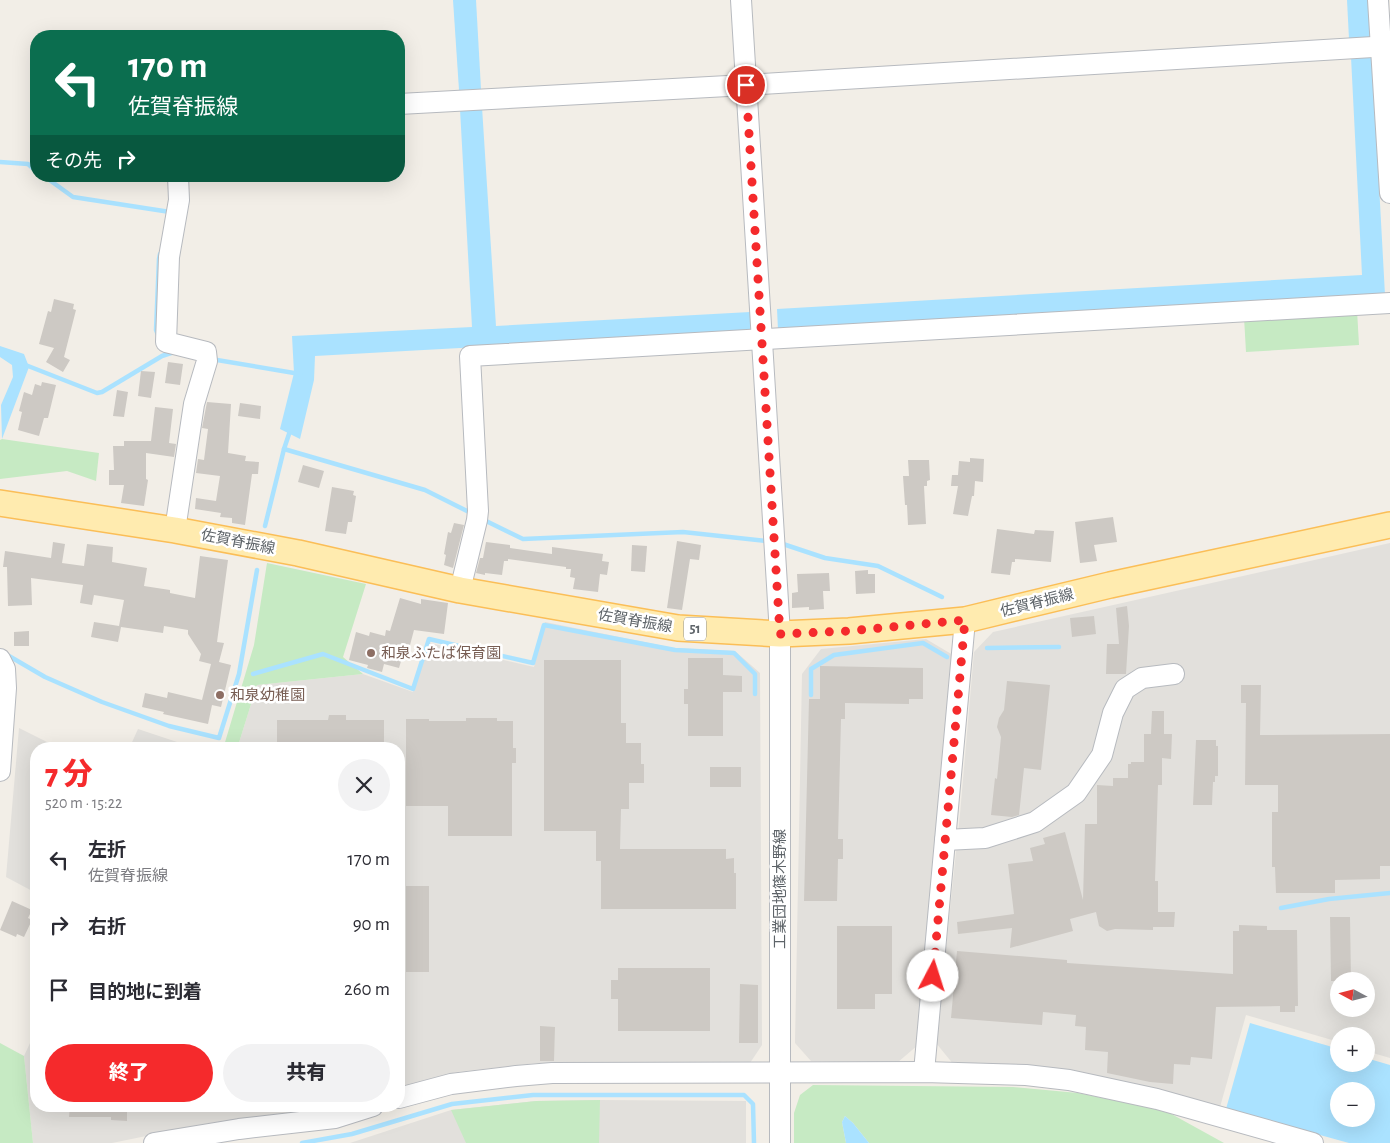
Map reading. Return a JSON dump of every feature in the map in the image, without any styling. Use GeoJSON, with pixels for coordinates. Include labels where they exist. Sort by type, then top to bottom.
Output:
{"type":"FeatureCollection","features":[{"type":"Feature","properties":{"kind":"main road","name":"佐賀脊振線"},"geometry":{"type":"LineString","coordinates":[[0,503],[175,530],[298,553],[460,590],[678,628],[780,634],[849,631],[965,620],[1110,585],[1390,525]]}},
{"type":"Feature","properties":{"kind":"street","name":"工業団地篠木野線"},"geometry":{"type":"LineString","coordinates":[[741,0],[780,634],[780,1143]]}},
{"type":"Feature","properties":{"kind":"street"},"geometry":{"type":"LineString","coordinates":[[1378,0],[1372,47],[1390,193]]}},
{"type":"Feature","properties":{"kind":"street"},"geometry":{"type":"LineString","coordinates":[[405,104],[1372,47]]}},
{"type":"Feature","properties":{"kind":"street"},"geometry":{"type":"LineString","coordinates":[[175,530],[194,404],[206,357],[166,342],[169,257],[179,200],[178,182]]}},
{"type":"Feature","properties":{"kind":"street"},"geometry":{"type":"LineString","coordinates":[[460,590],[477,516],[470,356],[761,327],[1390,303]]}},
{"type":"Feature","properties":{"kind":"street"},"geometry":{"type":"LineString","coordinates":[[924,1072],[965,620]]}},
{"type":"Feature","properties":{"kind":"street"},"geometry":{"type":"LineString","coordinates":[[0,771],[6,688],[3,664]]}},
{"type":"Feature","properties":{"kind":"street"},"geometry":{"type":"LineString","coordinates":[[946,840],[985,838],[1036,822],[1076,793],[1102,755],[1113,713],[1124,689],[1142,678],[1174,674]]}},
{"type":"Feature","properties":{"kind":"street"},"geometry":{"type":"LineString","coordinates":[[405,1096],[451,1084],[516,1076],[552,1074],[924,1072],[1026,1075],[1069,1080],[1156,1098],[1313,1143]]}},
{"type":"Feature","properties":{"kind":"street"},"geometry":{"type":"LineString","coordinates":[[154,1143],[208,1134],[240,1136],[336,1118],[355,1112]]}},
{"type":"Feature","properties":{"kind":"shaded area"},"geometry":{"type":"Polygon","coordinates":[[[1390,543],[1390,1058],[1375,1054],[1375,1027],[1330,1027],[1330,1039],[1246,1015],[1220,1107],[954,1065],[936,1043],[960,814],[974,652],[993,632],[1390,543]]]}},
{"type":"Feature","properties":{"kind":"shaded area"},"geometry":{"type":"Polygon","coordinates":[[[545,622],[674,648],[735,651],[760,673],[762,1045],[748,1066],[536,1063],[456,1072],[405,1086],[405,742],[239,742],[257,685],[363,674],[413,692],[430,643],[534,667],[545,622]]]}},
{"type":"Feature","properties":{"kind":"shaded area"},"geometry":{"type":"Polygon","coordinates":[[[926,639],[953,655],[918,1045],[898,1062],[811,1061],[795,1043],[802,674],[821,649],[926,639]]]}},
{"type":"Feature","properties":{"kind":"shaded area"},"geometry":{"type":"Polygon","coordinates":[[[19,728],[47,742],[30,742],[30,890],[6,877],[19,728]]]}},
{"type":"Feature","properties":{"kind":"shaded area"},"geometry":{"type":"Polygon","coordinates":[[[138,729],[177,742],[132,742],[138,729]]]}},
{"type":"Feature","properties":{"kind":"shaded area"},"geometry":{"type":"Polygon","coordinates":[[[30,1043],[30,1112],[302,1112],[210,1123],[112,1143],[33,1143],[24,1056],[30,1043]]]}},
{"type":"Feature","properties":{"kind":"shaded area"},"geometry":{"type":"Polygon","coordinates":[[[536,1101],[746,1101],[746,1143],[350,1143],[451,1110],[536,1101]]]}},
{"type":"Feature","properties":{"kind":"green space"},"geometry":{"type":"Polygon","coordinates":[[[1357,310],[1359,345],[1246,352],[1244,317],[1357,310]]]}},
{"type":"Feature","properties":{"kind":"green space"},"geometry":{"type":"Polygon","coordinates":[[[0,440],[99,453],[96,481],[67,471],[0,479],[0,440]]]}},
{"type":"Feature","properties":{"kind":"green space"},"geometry":{"type":"Polygon","coordinates":[[[267,563],[366,584],[343,657],[363,674],[257,685],[239,742],[225,742],[254,645],[267,563]]]}},
{"type":"Feature","properties":{"kind":"green space"},"geometry":{"type":"Polygon","coordinates":[[[0,1043],[24,1056],[33,1143],[0,1143],[0,1043]]]}},
{"type":"Feature","properties":{"kind":"green space"},"geometry":{"type":"Polygon","coordinates":[[[813,1085],[1013,1087],[1078,1093],[1166,1111],[1224,1143],[869,1143],[845,1116],[842,1122],[846,1143],[794,1143],[794,1113],[800,1095],[813,1085]]]}},
{"type":"Feature","properties":{"kind":"green space"},"geometry":{"type":"Polygon","coordinates":[[[600,1100],[599,1143],[466,1143],[451,1110],[536,1101],[600,1100]]]}},
{"type":"Feature","properties":{"kind":"water"},"geometry":{"type":"Polygon","coordinates":[[[453,0],[476,0],[481,89],[459,90],[453,0]]]}},
{"type":"Feature","properties":{"kind":"water"},"geometry":{"type":"Polygon","coordinates":[[[1347,0],[1369,0],[1371,38],[1349,39],[1347,0]]]}},
{"type":"Feature","properties":{"kind":"water"},"geometry":{"type":"Polygon","coordinates":[[[1372,56],[1385,295],[778,330],[777,309],[1362,275],[1351,57],[1372,56]]]}},
{"type":"Feature","properties":{"kind":"water"},"geometry":{"type":"Polygon","coordinates":[[[482,107],[496,326],[750,312],[750,332],[315,356],[314,380],[300,439],[280,429],[294,373],[292,336],[472,327],[460,109],[482,107]]]}},
{"type":"Feature","properties":{"kind":"water"},"geometry":{"type":"Polygon","coordinates":[[[0,346],[24,354],[29,367],[2,439],[1,405],[13,377],[12,365],[0,357],[0,346]]]}},
{"type":"Feature","properties":{"kind":"water"},"geometry":{"type":"Polygon","coordinates":[[[1250,1023],[1330,1046],[1330,1072],[1375,1072],[1375,1061],[1390,1065],[1390,1143],[1349,1143],[1226,1109],[1250,1023]]]}},
{"type":"Feature","properties":{"kind":"water"},"geometry":{"type":"Polygon","coordinates":[[[845,1116],[869,1143],[846,1143],[842,1122],[845,1116]]]}},
{"type":"Feature","properties":{"kind":"building"},"geometry":{"type":"Polygon","coordinates":[[[54,299],[74,304],[73,309],[76,310],[64,357],[70,360],[63,372],[46,362],[54,348],[39,344],[48,311],[51,312],[54,299]]]}},
{"type":"Feature","properties":{"kind":"building"},"geometry":{"type":"Polygon","coordinates":[[[168,362],[183,364],[180,385],[165,383],[168,362]]]}},
{"type":"Feature","properties":{"kind":"building"},"geometry":{"type":"Polygon","coordinates":[[[141,371],[155,372],[151,398],[138,396],[141,371]]]}},
{"type":"Feature","properties":{"kind":"building"},"geometry":{"type":"Polygon","coordinates":[[[42,382],[56,385],[48,418],[44,418],[39,436],[18,430],[22,412],[19,411],[24,392],[32,395],[35,384],[41,386],[42,382]]]}},
{"type":"Feature","properties":{"kind":"building"},"geometry":{"type":"Polygon","coordinates":[[[117,390],[128,392],[124,417],[113,416],[117,390]]]}},
{"type":"Feature","properties":{"kind":"building"},"geometry":{"type":"Polygon","coordinates":[[[207,402],[231,404],[228,453],[246,456],[245,461],[259,462],[258,474],[252,474],[245,525],[232,523],[232,518],[220,517],[221,513],[195,509],[196,498],[216,501],[220,476],[196,473],[198,459],[204,460],[208,429],[202,428],[207,402]]]}},
{"type":"Feature","properties":{"kind":"building"},"geometry":{"type":"Polygon","coordinates":[[[240,403],[261,406],[260,419],[238,416],[240,403]]]}},
{"type":"Feature","properties":{"kind":"building"},"geometry":{"type":"Polygon","coordinates":[[[155,407],[173,409],[169,443],[176,444],[174,457],[146,453],[146,479],[148,480],[144,506],[121,503],[124,485],[109,485],[109,470],[114,470],[113,446],[124,446],[124,441],[151,441],[155,407]]]}},
{"type":"Feature","properties":{"kind":"building"},"geometry":{"type":"Polygon","coordinates":[[[970,458],[984,459],[983,482],[975,481],[974,496],[972,496],[968,516],[953,514],[958,486],[951,486],[952,475],[958,475],[959,461],[970,462],[970,458]]]}},
{"type":"Feature","properties":{"kind":"building"},"geometry":{"type":"Polygon","coordinates":[[[908,460],[929,460],[930,480],[927,481],[927,486],[924,486],[926,524],[908,525],[903,476],[909,476],[908,460]]]}},
{"type":"Feature","properties":{"kind":"building"},"geometry":{"type":"Polygon","coordinates":[[[303,465],[324,471],[319,488],[298,482],[303,465]]]}},
{"type":"Feature","properties":{"kind":"building"},"geometry":{"type":"Polygon","coordinates":[[[332,487],[354,491],[353,495],[356,496],[352,522],[348,522],[346,534],[325,531],[332,487]]]}},
{"type":"Feature","properties":{"kind":"building"},"geometry":{"type":"Polygon","coordinates":[[[1113,517],[1117,542],[1094,545],[1097,561],[1080,563],[1075,522],[1113,517]]]}},
{"type":"Feature","properties":{"kind":"building"},"geometry":{"type":"Polygon","coordinates":[[[454,523],[464,525],[453,568],[444,565],[446,555],[444,554],[448,532],[451,533],[454,523]]]}},
{"type":"Feature","properties":{"kind":"building"},"geometry":{"type":"Polygon","coordinates":[[[997,529],[1034,534],[1035,530],[1054,531],[1051,562],[1015,559],[1015,562],[1012,562],[1010,575],[991,573],[997,529]]]}},
{"type":"Feature","properties":{"kind":"building"},"geometry":{"type":"Polygon","coordinates":[[[677,541],[701,545],[699,560],[690,559],[682,610],[667,608],[677,541]]]}},
{"type":"Feature","properties":{"kind":"building"},"geometry":{"type":"Polygon","coordinates":[[[53,542],[65,544],[62,563],[84,566],[87,544],[113,547],[112,562],[147,568],[144,586],[170,590],[170,593],[195,598],[200,556],[228,560],[217,642],[224,643],[219,662],[231,665],[221,707],[212,705],[208,724],[163,714],[164,712],[142,707],[145,693],[167,698],[168,692],[202,700],[211,664],[199,661],[201,654],[188,634],[188,630],[164,626],[163,633],[121,627],[118,642],[91,637],[94,622],[119,626],[124,600],[94,595],[92,605],[80,603],[83,585],[31,578],[32,605],[8,606],[7,567],[3,567],[5,551],[51,558],[53,542]]]}},
{"type":"Feature","properties":{"kind":"building"},"geometry":{"type":"Polygon","coordinates":[[[486,542],[510,545],[510,548],[552,554],[552,547],[603,554],[602,561],[609,562],[607,575],[600,574],[598,592],[573,589],[575,578],[570,577],[571,569],[566,569],[566,567],[508,559],[508,561],[504,561],[502,575],[476,573],[480,558],[483,558],[486,542]]]}},
{"type":"Feature","properties":{"kind":"building"},"geometry":{"type":"Polygon","coordinates":[[[632,545],[647,546],[645,572],[631,571],[632,545]]]}},
{"type":"Feature","properties":{"kind":"building"},"geometry":{"type":"Polygon","coordinates":[[[868,570],[868,574],[875,574],[875,593],[856,594],[855,571],[868,570]]]}},
{"type":"Feature","properties":{"kind":"building"},"geometry":{"type":"Polygon","coordinates":[[[829,573],[830,591],[823,591],[824,609],[809,610],[809,607],[792,608],[792,593],[798,592],[797,574],[829,573]]]}},
{"type":"Feature","properties":{"kind":"building"},"geometry":{"type":"Polygon","coordinates":[[[400,598],[421,604],[421,599],[448,603],[444,634],[414,630],[410,645],[406,644],[399,668],[384,664],[382,672],[367,668],[368,665],[349,660],[356,632],[369,636],[370,632],[385,636],[386,630],[390,631],[400,598]]]}},
{"type":"Feature","properties":{"kind":"building"},"geometry":{"type":"Polygon","coordinates":[[[1127,606],[1129,626],[1126,674],[1106,674],[1107,644],[1119,644],[1116,608],[1127,606]]]}},
{"type":"Feature","properties":{"kind":"building"},"geometry":{"type":"Polygon","coordinates":[[[1094,616],[1096,634],[1072,637],[1070,618],[1094,616]]]}},
{"type":"Feature","properties":{"kind":"building"},"geometry":{"type":"Polygon","coordinates":[[[29,631],[29,646],[14,646],[14,632],[29,631]]]}},
{"type":"Feature","properties":{"kind":"building"},"geometry":{"type":"Polygon","coordinates":[[[688,658],[723,658],[723,675],[742,676],[742,692],[723,692],[723,736],[688,736],[688,704],[684,704],[684,689],[688,689],[688,658]]]}},
{"type":"Feature","properties":{"kind":"building"},"geometry":{"type":"Polygon","coordinates":[[[544,660],[621,660],[621,723],[626,723],[626,743],[641,743],[641,764],[644,764],[644,783],[629,783],[629,809],[621,809],[620,849],[726,849],[726,859],[734,858],[736,909],[601,909],[601,861],[596,861],[596,831],[544,831],[544,660]]]}},
{"type":"Feature","properties":{"kind":"building"},"geometry":{"type":"Polygon","coordinates":[[[820,666],[923,668],[923,699],[909,699],[909,704],[845,703],[845,719],[841,719],[838,839],[843,839],[843,859],[838,859],[837,901],[804,901],[809,699],[820,699],[820,666]]]}},
{"type":"Feature","properties":{"kind":"building"},"geometry":{"type":"Polygon","coordinates":[[[1007,681],[1050,685],[1041,770],[1024,768],[1019,815],[1012,817],[991,815],[1001,737],[997,727],[999,718],[1004,710],[1007,681]]]}},
{"type":"Feature","properties":{"kind":"building"},"geometry":{"type":"Polygon","coordinates":[[[1241,685],[1261,685],[1260,735],[1390,734],[1390,866],[1380,866],[1380,879],[1335,880],[1335,893],[1276,893],[1275,867],[1272,867],[1272,812],[1278,812],[1278,785],[1245,785],[1246,703],[1241,703],[1241,685]]]}},
{"type":"Feature","properties":{"kind":"building"},"geometry":{"type":"Polygon","coordinates":[[[1152,711],[1164,711],[1164,734],[1172,734],[1171,759],[1162,758],[1162,785],[1158,785],[1155,881],[1158,881],[1158,912],[1175,912],[1174,927],[1153,927],[1153,930],[1115,929],[1107,931],[1099,926],[1096,912],[1070,919],[1073,931],[1010,948],[1012,928],[958,934],[957,922],[1014,914],[1008,864],[1033,861],[1030,848],[1045,844],[1043,838],[1065,832],[1083,900],[1085,824],[1097,824],[1097,785],[1113,786],[1113,778],[1128,778],[1128,764],[1131,764],[1131,762],[1144,762],[1144,734],[1151,734],[1152,711]]]}},
{"type":"Feature","properties":{"kind":"building"},"geometry":{"type":"Polygon","coordinates":[[[329,715],[346,715],[346,720],[384,720],[384,742],[277,742],[277,720],[328,720],[329,715]]]}},
{"type":"Feature","properties":{"kind":"building"},"geometry":{"type":"Polygon","coordinates":[[[466,718],[497,718],[497,721],[513,721],[513,748],[516,748],[516,763],[512,763],[512,836],[448,836],[448,806],[406,806],[406,719],[466,721],[466,718]]]}},
{"type":"Feature","properties":{"kind":"building"},"geometry":{"type":"Polygon","coordinates":[[[1196,740],[1216,740],[1216,746],[1218,746],[1218,776],[1215,776],[1215,782],[1213,782],[1212,805],[1193,805],[1196,740]]]}},
{"type":"Feature","properties":{"kind":"building"},"geometry":{"type":"Polygon","coordinates":[[[710,767],[741,767],[741,787],[710,787],[710,767]]]}},
{"type":"Feature","properties":{"kind":"building"},"geometry":{"type":"Polygon","coordinates":[[[406,886],[429,886],[429,972],[406,972],[406,886]]]}},
{"type":"Feature","properties":{"kind":"building"},"geometry":{"type":"Polygon","coordinates":[[[12,901],[30,909],[28,918],[30,919],[30,924],[24,937],[17,934],[16,937],[0,930],[12,901]]]}},
{"type":"Feature","properties":{"kind":"building"},"geometry":{"type":"Polygon","coordinates":[[[1330,917],[1350,917],[1351,972],[1331,972],[1330,917]]]}},
{"type":"Feature","properties":{"kind":"building"},"geometry":{"type":"Polygon","coordinates":[[[1239,925],[1267,926],[1267,930],[1297,930],[1298,1006],[1295,1006],[1295,1012],[1280,1012],[1280,1006],[1216,1007],[1212,1059],[1191,1057],[1190,1065],[1174,1064],[1173,1084],[1150,1082],[1107,1073],[1108,1052],[1085,1050],[1086,1027],[1075,1026],[1076,1015],[1043,1012],[1042,1025],[951,1018],[957,951],[1067,960],[1067,963],[1233,974],[1233,931],[1239,931],[1239,925]]]}},
{"type":"Feature","properties":{"kind":"building"},"geometry":{"type":"Polygon","coordinates":[[[837,926],[892,926],[892,994],[875,994],[875,1009],[837,1009],[837,926]]]}},
{"type":"Feature","properties":{"kind":"building"},"geometry":{"type":"Polygon","coordinates":[[[618,968],[710,968],[710,1031],[618,1031],[618,999],[611,999],[611,980],[618,980],[618,968]]]}},
{"type":"Feature","properties":{"kind":"building"},"geometry":{"type":"Polygon","coordinates":[[[740,984],[758,985],[758,1043],[739,1043],[740,984]]]}},
{"type":"Feature","properties":{"kind":"building"},"geometry":{"type":"Polygon","coordinates":[[[540,1026],[555,1027],[554,1061],[540,1061],[540,1026]]]}},
{"type":"Feature","properties":{"kind":"building"},"geometry":{"type":"Polygon","coordinates":[[[69,1112],[127,1112],[127,1121],[111,1120],[111,1117],[69,1117],[69,1112]]]}},
{"type":"Feature","properties":{"kind":"waterway"},"geometry":{"type":"LineString","coordinates":[[0,162],[30,166]]}},
{"type":"Feature","properties":{"kind":"waterway"},"geometry":{"type":"LineString","coordinates":[[52,182],[73,197],[170,212],[169,214]]}},
{"type":"Feature","properties":{"kind":"waterway"},"geometry":{"type":"LineString","coordinates":[[158,335],[156,330],[160,254]]}},
{"type":"Feature","properties":{"kind":"waterway"},"geometry":{"type":"LineString","coordinates":[[23,364],[97,393],[102,392],[162,356],[174,352]]}},
{"type":"Feature","properties":{"kind":"waterway"},"geometry":{"type":"LineString","coordinates":[[211,359],[300,374]]}},
{"type":"Feature","properties":{"kind":"waterway"},"geometry":{"type":"LineString","coordinates":[[265,526],[291,428]]}},
{"type":"Feature","properties":{"kind":"waterway"},"geometry":{"type":"LineString","coordinates":[[284,449],[425,490],[473,514]]}},
{"type":"Feature","properties":{"kind":"waterway"},"geometry":{"type":"LineString","coordinates":[[482,519],[523,539],[683,532],[766,541]]}},
{"type":"Feature","properties":{"kind":"waterway"},"geometry":{"type":"LineString","coordinates":[[783,544],[825,558],[878,566],[942,597]]}},
{"type":"Feature","properties":{"kind":"waterway"},"geometry":{"type":"LineString","coordinates":[[5,658],[9,656],[45,677],[102,702],[169,726],[219,738],[239,674],[257,570]]}},
{"type":"Feature","properties":{"kind":"waterway"},"geometry":{"type":"LineString","coordinates":[[253,674],[323,654],[413,689],[429,639],[533,663],[544,625],[675,650],[734,653],[755,674],[755,694]]}},
{"type":"Feature","properties":{"kind":"waterway"},"geometry":{"type":"LineString","coordinates":[[811,695],[811,669],[834,655],[923,643],[947,657]]}},
{"type":"Feature","properties":{"kind":"waterway"},"geometry":{"type":"LineString","coordinates":[[987,648],[1059,647]]}},
{"type":"Feature","properties":{"kind":"waterway"},"geometry":{"type":"LineString","coordinates":[[1281,908],[1329,899],[1390,893]]}},
{"type":"Feature","properties":{"kind":"waterway"},"geometry":{"type":"LineString","coordinates":[[302,1143],[352,1134],[452,1104],[533,1095],[744,1095],[753,1104],[754,1143]]}},
{"type":"Feature","properties":{"kind":"place","name":"和泉ふたば保育園"},"geometry":{"type":"Point","coordinates":[371,653]}},
{"type":"Feature","properties":{"kind":"place","name":"和泉幼稚園"},"geometry":{"type":"Point","coordinates":[220,695]}},
{"type":"Feature","properties":{"kind":"route"},"geometry":{"type":"LineString","coordinates":[[746,85],[780,634],[849,631],[965,620],[933,976]]}}]}
